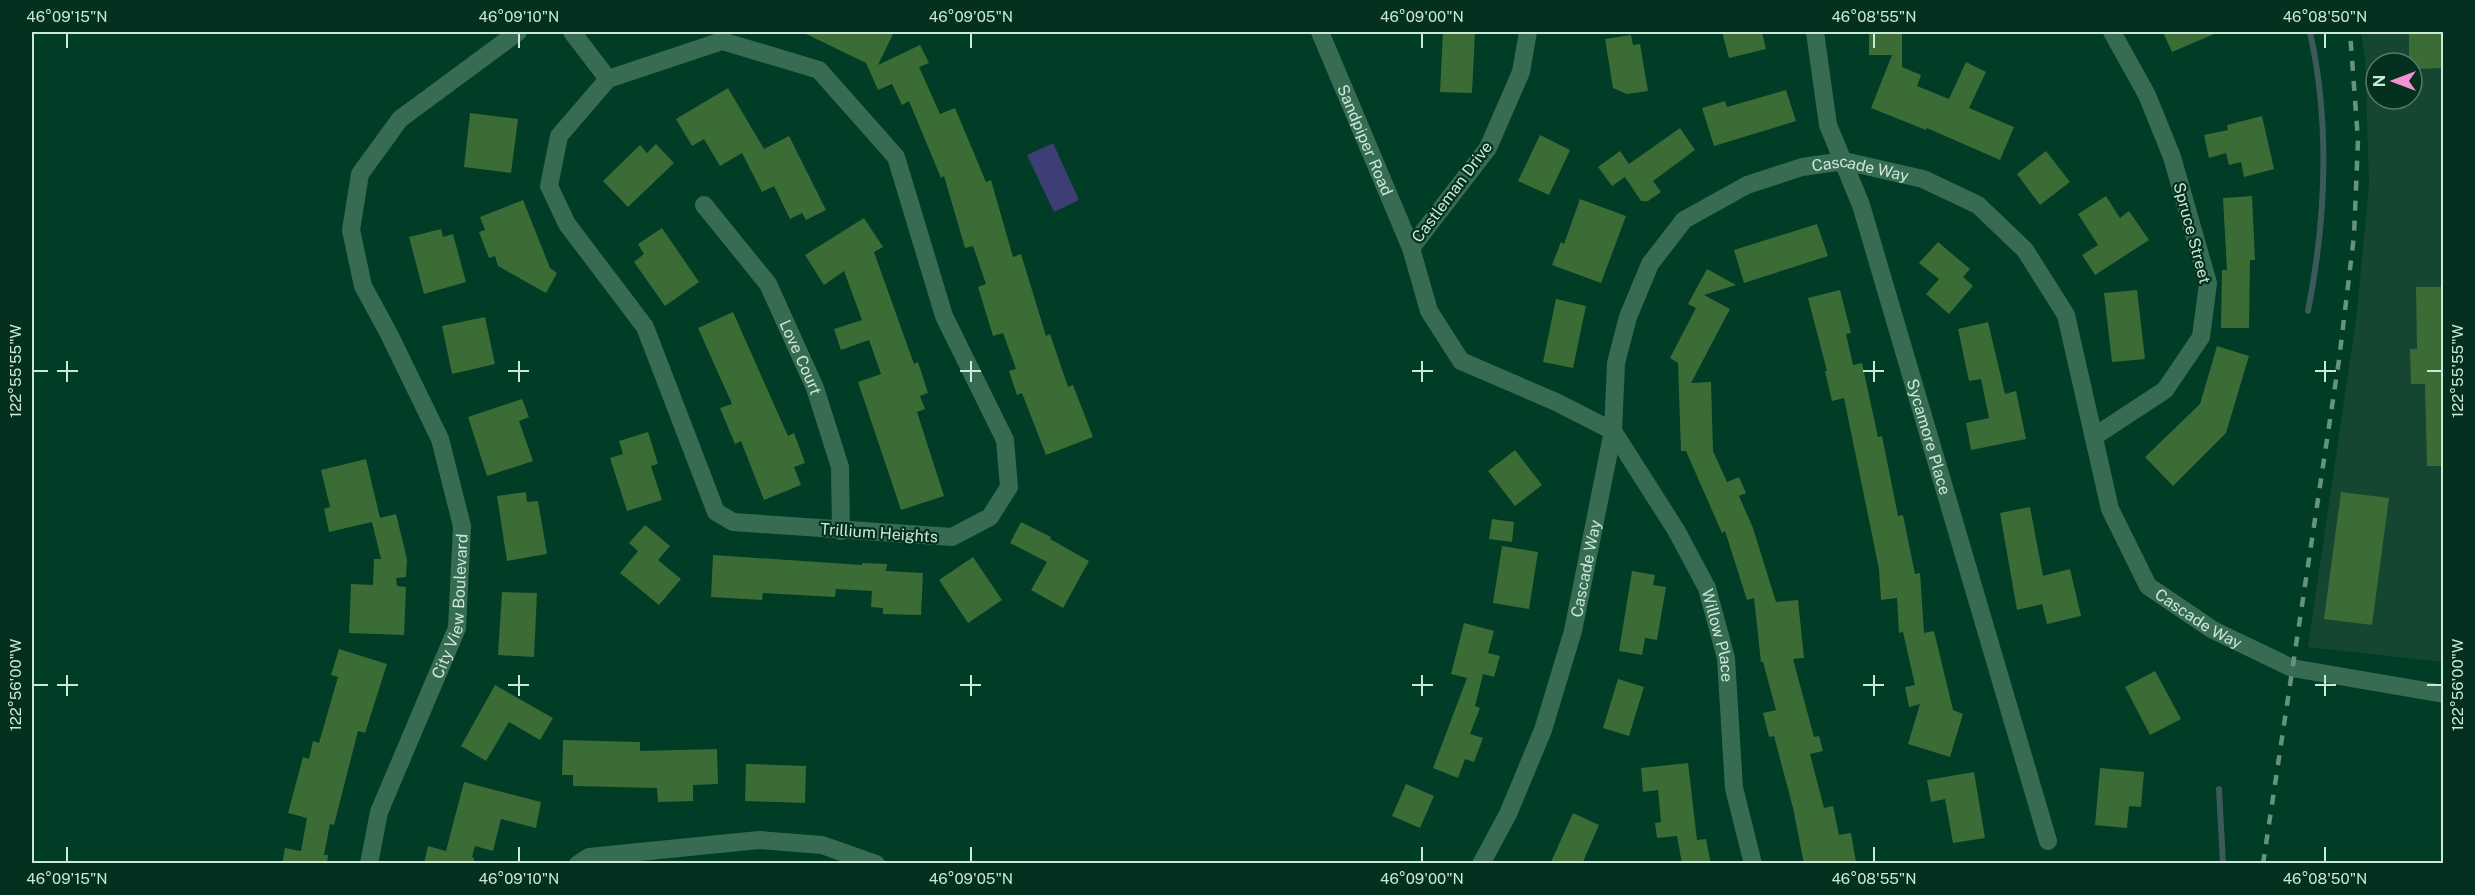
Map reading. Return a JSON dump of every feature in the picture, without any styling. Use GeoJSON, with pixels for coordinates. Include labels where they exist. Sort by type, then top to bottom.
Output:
{"type":"FeatureCollection","features":[{"type":"Feature","properties":{"kind":"street","name":"City View Boulevard"},"geometry":{"type":"LineString","coordinates":[[369,864],[380,812],[457,628],[462,526],[440,439],[363,286],[351,230],[360,174],[400,119],[518,32]]}},
{"type":"Feature","properties":{"kind":"street"},"geometry":{"type":"LineString","coordinates":[[572,32],[608,79]]}},
{"type":"Feature","properties":{"kind":"street","name":"Sandpiper Road"},"geometry":{"type":"LineString","coordinates":[[1320,32],[1411,248]]}},
{"type":"Feature","properties":{"kind":"street","name":"Castleman Drive"},"geometry":{"type":"LineString","coordinates":[[1528,32],[1521,72],[1488,148],[1411,248],[1429,311],[1461,361],[1556,402],[1612,430]]}},
{"type":"Feature","properties":{"kind":"street","name":"Sycamore Place"},"geometry":{"type":"LineString","coordinates":[[1815,32],[1828,125],[1861,205],[2048,841]]}},
{"type":"Feature","properties":{"kind":"street","name":"Spruce Street"},"geometry":{"type":"LineString","coordinates":[[2095,436],[2165,390],[2201,337],[2208,283],[2172,157],[2147,95],[2112,32]]}},
{"type":"Feature","properties":{"kind":"street","name":"Trillium Heights"},"geometry":{"type":"LineString","coordinates":[[722,41],[819,70],[896,157],[944,316],[1005,440],[1010,487],[990,517],[952,537],[734,522],[716,512],[645,327],[567,224],[549,186],[559,136],[608,79],[722,41]]}},
{"type":"Feature","properties":{"kind":"street","name":"Cascade Way"},"geometry":{"type":"LineString","coordinates":[[1480,864],[1508,814],[1538,740],[1570,642],[1612,430],[1616,363],[1629,317],[1650,264],[1684,220],[1748,185],[1802,167],[1844,161],[1923,178],[1978,205],[2025,249],[2066,315],[2110,509],[2148,586],[2213,630],[2292,668],[2444,694]]}},
{"type":"Feature","properties":{"kind":"street","name":"Love Court"},"geometry":{"type":"LineString","coordinates":[[704,205],[768,284],[815,388],[840,467],[841,531]]}},
{"type":"Feature","properties":{"kind":"street","name":"Willow Place"},"geometry":{"type":"LineString","coordinates":[[1612,430],[1676,530],[1707,588],[1726,658],[1734,788],[1753,864]]}},
{"type":"Feature","properties":{"kind":"street"},"geometry":{"type":"LineString","coordinates":[[578,864],[589,857],[759,840],[822,845],[876,864]]}},
{"type":"Feature","properties":{"kind":"shaded area"},"geometry":{"type":"Polygon","coordinates":[[[2361,32],[2443,32],[2443,662],[2308,647],[2357,312],[2369,184],[2367,111],[2424,111],[2424,51],[2364,51],[2361,32]]]}},
{"type":"Feature","properties":{"kind":"shaded area"},"geometry":{"type":"Polygon","coordinates":[[[1053,143],[1079,200],[1054,212],[1027,155],[1053,143]]]}},
{"type":"Feature","properties":{"kind":"building"},"geometry":{"type":"Polygon","coordinates":[[[802,32],[894,32],[878,65],[920,45],[929,63],[919,67],[940,114],[955,108],[986,182],[991,180],[1013,257],[1021,254],[1046,336],[1050,334],[1068,387],[1073,385],[1093,437],[1046,455],[1022,393],[1017,395],[1009,371],[1016,369],[1003,333],[993,336],[978,287],[986,284],[973,246],[965,248],[944,176],[941,178],[909,101],[902,105],[892,84],[878,90],[866,63],[802,32]]]}},
{"type":"Feature","properties":{"kind":"building"},"geometry":{"type":"Polygon","coordinates":[[[1443,32],[1475,32],[1472,93],[1440,92],[1443,32]]]}},
{"type":"Feature","properties":{"kind":"building"},"geometry":{"type":"Polygon","coordinates":[[[1722,32],[1762,32],[1766,49],[1729,58],[1722,32]]]}},
{"type":"Feature","properties":{"kind":"building"},"geometry":{"type":"Polygon","coordinates":[[[1869,32],[1902,32],[1902,67],[1921,75],[1917,86],[1949,99],[1966,62],[1986,72],[1969,108],[2014,127],[2000,160],[1927,128],[1926,130],[1871,108],[1892,55],[1869,55],[1869,32]]]}},
{"type":"Feature","properties":{"kind":"building"},"geometry":{"type":"Polygon","coordinates":[[[2163,32],[2219,32],[2172,52],[2163,32]]]}},
{"type":"Feature","properties":{"kind":"building"},"geometry":{"type":"Polygon","coordinates":[[[2409,32],[2444,32],[2444,68],[2424,69],[2424,51],[2409,51],[2409,32]]]}},
{"type":"Feature","properties":{"kind":"building"},"geometry":{"type":"Polygon","coordinates":[[[1631,35],[1633,45],[1640,44],[1648,91],[1627,94],[1613,88],[1605,39],[1631,35]]]}},
{"type":"Feature","properties":{"kind":"building"},"geometry":{"type":"Polygon","coordinates":[[[728,88],[764,149],[789,136],[826,210],[806,220],[802,213],[790,219],[774,186],[762,192],[742,153],[720,166],[704,139],[692,146],[676,119],[728,88]]]}},
{"type":"Feature","properties":{"kind":"building"},"geometry":{"type":"Polygon","coordinates":[[[1786,90],[1796,121],[1714,146],[1702,108],[1725,101],[1727,107],[1786,90]]]}},
{"type":"Feature","properties":{"kind":"building"},"geometry":{"type":"Polygon","coordinates":[[[470,113],[518,119],[511,173],[464,167],[470,113]]]}},
{"type":"Feature","properties":{"kind":"building"},"geometry":{"type":"Polygon","coordinates":[[[2262,116],[2274,169],[2244,177],[2241,162],[2229,165],[2226,153],[2209,158],[2204,135],[2228,130],[2227,125],[2262,116]]]}},
{"type":"Feature","properties":{"kind":"building"},"geometry":{"type":"Polygon","coordinates":[[[1680,128],[1695,150],[1653,181],[1661,192],[1648,201],[1641,201],[1625,177],[1612,186],[1598,167],[1620,151],[1629,164],[1680,128]]]}},
{"type":"Feature","properties":{"kind":"building"},"geometry":{"type":"Polygon","coordinates":[[[1540,135],[1570,150],[1549,195],[1518,181],[1540,135]]]}},
{"type":"Feature","properties":{"kind":"building"},"geometry":{"type":"Polygon","coordinates":[[[656,144],[674,163],[628,207],[603,181],[640,145],[647,153],[656,144]]]}},
{"type":"Feature","properties":{"kind":"building"},"geometry":{"type":"Polygon","coordinates":[[[2046,151],[2070,182],[2040,205],[2017,174],[2046,151]]]}},
{"type":"Feature","properties":{"kind":"building"},"geometry":{"type":"Polygon","coordinates":[[[2106,196],[2120,218],[2129,211],[2149,240],[2095,275],[2082,255],[2098,245],[2078,214],[2106,196]]]}},
{"type":"Feature","properties":{"kind":"building"},"geometry":{"type":"Polygon","coordinates":[[[2252,196],[2255,260],[2250,260],[2249,328],[2221,328],[2222,270],[2227,270],[2223,198],[2252,196]]]}},
{"type":"Feature","properties":{"kind":"building"},"geometry":{"type":"Polygon","coordinates":[[[1580,199],[1626,216],[1601,283],[1552,265],[1561,242],[1564,244],[1580,199]]]}},
{"type":"Feature","properties":{"kind":"building"},"geometry":{"type":"Polygon","coordinates":[[[523,200],[550,268],[557,273],[546,293],[498,266],[495,256],[489,258],[479,232],[485,230],[480,217],[523,200]]]}},
{"type":"Feature","properties":{"kind":"building"},"geometry":{"type":"Polygon","coordinates":[[[864,218],[883,247],[874,252],[914,364],[918,362],[928,393],[920,396],[925,409],[917,412],[944,496],[901,510],[858,382],[881,374],[869,340],[841,350],[834,329],[862,320],[844,271],[824,285],[805,255],[864,218]]]}},
{"type":"Feature","properties":{"kind":"building"},"geometry":{"type":"Polygon","coordinates":[[[1817,224],[1828,256],[1744,283],[1734,250],[1817,224]]]}},
{"type":"Feature","properties":{"kind":"building"},"geometry":{"type":"Polygon","coordinates":[[[662,228],[699,282],[665,306],[634,262],[644,254],[638,244],[662,228]]]}},
{"type":"Feature","properties":{"kind":"building"},"geometry":{"type":"Polygon","coordinates":[[[441,229],[443,237],[453,234],[466,282],[424,294],[409,237],[441,229]]]}},
{"type":"Feature","properties":{"kind":"building"},"geometry":{"type":"Polygon","coordinates":[[[1938,242],[1970,269],[1963,277],[1973,286],[1949,314],[1926,294],[1939,279],[1919,263],[1938,242]]]}},
{"type":"Feature","properties":{"kind":"building"},"geometry":{"type":"Polygon","coordinates":[[[1707,269],[1736,285],[1704,295],[1730,309],[1691,383],[1711,382],[1713,451],[1727,482],[1739,477],[1746,493],[1739,496],[1753,528],[1776,602],[1798,600],[1804,658],[1793,659],[1814,737],[1819,736],[1823,751],[1810,754],[1824,808],[1833,806],[1839,835],[1851,833],[1856,862],[1804,864],[1793,808],[1774,736],[1769,737],[1763,713],[1776,710],[1763,662],[1761,662],[1754,598],[1747,600],[1725,531],[1722,533],[1686,451],[1681,451],[1678,363],[1670,358],[1696,308],[1688,304],[1707,269]]]}},
{"type":"Feature","properties":{"kind":"building"},"geometry":{"type":"Polygon","coordinates":[[[2416,287],[2444,287],[2444,466],[2427,466],[2425,384],[2411,384],[2410,349],[2417,349],[2416,287]]]}},
{"type":"Feature","properties":{"kind":"building"},"geometry":{"type":"Polygon","coordinates":[[[1840,290],[1851,333],[1846,334],[1853,365],[1862,363],[1878,437],[1882,436],[1898,516],[1903,515],[1915,574],[1920,573],[1924,633],[1934,631],[1953,710],[1963,714],[1950,757],[1908,744],[1920,704],[1909,707],[1905,687],[1915,685],[1903,632],[1899,633],[1897,598],[1881,600],[1879,569],[1844,398],[1832,401],[1825,371],[1827,371],[1808,298],[1840,290]]]}},
{"type":"Feature","properties":{"kind":"building"},"geometry":{"type":"Polygon","coordinates":[[[2137,290],[2145,359],[2112,362],[2104,293],[2137,290]]]}},
{"type":"Feature","properties":{"kind":"building"},"geometry":{"type":"Polygon","coordinates":[[[1556,299],[1586,306],[1573,368],[1543,362],[1556,299]]]}},
{"type":"Feature","properties":{"kind":"building"},"geometry":{"type":"Polygon","coordinates":[[[733,312],[788,436],[794,433],[805,463],[794,467],[801,485],[764,500],[741,441],[735,444],[720,408],[732,404],[698,328],[733,312]]]}},
{"type":"Feature","properties":{"kind":"building"},"geometry":{"type":"Polygon","coordinates":[[[485,317],[495,364],[452,374],[442,326],[485,317]]]}},
{"type":"Feature","properties":{"kind":"building"},"geometry":{"type":"Polygon","coordinates":[[[1988,322],[2005,394],[2016,391],[2026,439],[1971,450],[1966,423],[1989,418],[1981,379],[1969,381],[1958,329],[1988,322]]]}},
{"type":"Feature","properties":{"kind":"building"},"geometry":{"type":"Polygon","coordinates":[[[2217,346],[2249,356],[2226,433],[2173,486],[2145,457],[2200,404],[2217,346]]]}},
{"type":"Feature","properties":{"kind":"building"},"geometry":{"type":"Polygon","coordinates":[[[522,399],[529,417],[519,421],[533,461],[487,476],[468,417],[522,399]]]}},
{"type":"Feature","properties":{"kind":"building"},"geometry":{"type":"Polygon","coordinates":[[[648,432],[658,464],[651,466],[662,500],[627,511],[610,458],[623,454],[619,441],[648,432]]]}},
{"type":"Feature","properties":{"kind":"building"},"geometry":{"type":"Polygon","coordinates":[[[1515,450],[1542,485],[1515,506],[1488,471],[1515,450]]]}},
{"type":"Feature","properties":{"kind":"building"},"geometry":{"type":"Polygon","coordinates":[[[366,459],[380,518],[396,514],[407,559],[406,577],[396,578],[397,586],[406,587],[404,635],[349,633],[351,584],[373,585],[374,559],[381,559],[372,522],[329,532],[324,509],[330,507],[321,470],[366,459]]]}},
{"type":"Feature","properties":{"kind":"building"},"geometry":{"type":"Polygon","coordinates":[[[526,492],[527,502],[538,501],[547,554],[507,561],[497,496],[526,492]]]}},
{"type":"Feature","properties":{"kind":"building"},"geometry":{"type":"Polygon","coordinates":[[[2341,492],[2389,498],[2372,625],[2324,619],[2341,492]]]}},
{"type":"Feature","properties":{"kind":"building"},"geometry":{"type":"Polygon","coordinates":[[[2030,507],[2043,576],[2070,569],[2081,616],[2047,624],[2042,604],[2017,610],[2000,513],[2030,507]]]}},
{"type":"Feature","properties":{"kind":"building"},"geometry":{"type":"Polygon","coordinates":[[[1492,519],[1514,522],[1512,542],[1489,539],[1492,519]]]}},
{"type":"Feature","properties":{"kind":"building"},"geometry":{"type":"Polygon","coordinates":[[[1021,522],[1051,537],[1050,539],[1089,561],[1063,608],[1031,590],[1047,562],[1010,543],[1021,522]]]}},
{"type":"Feature","properties":{"kind":"building"},"geometry":{"type":"Polygon","coordinates":[[[645,525],[670,546],[658,560],[681,579],[659,605],[620,573],[638,551],[629,543],[645,525]]]}},
{"type":"Feature","properties":{"kind":"building"},"geometry":{"type":"Polygon","coordinates":[[[1502,546],[1538,552],[1529,609],[1493,603],[1502,546]]]}},
{"type":"Feature","properties":{"kind":"building"},"geometry":{"type":"Polygon","coordinates":[[[713,555],[862,565],[862,563],[887,564],[886,571],[923,573],[921,615],[883,614],[883,608],[871,607],[872,591],[836,589],[835,597],[763,593],[762,600],[711,597],[713,555]]]}},
{"type":"Feature","properties":{"kind":"building"},"geometry":{"type":"Polygon","coordinates":[[[973,557],[1002,600],[968,623],[939,580],[973,557]]]}},
{"type":"Feature","properties":{"kind":"building"},"geometry":{"type":"Polygon","coordinates":[[[1632,571],[1655,575],[1653,585],[1666,587],[1657,640],[1645,638],[1642,655],[1619,651],[1632,571]]]}},
{"type":"Feature","properties":{"kind":"building"},"geometry":{"type":"Polygon","coordinates":[[[502,592],[537,593],[534,657],[498,655],[502,592]]]}},
{"type":"Feature","properties":{"kind":"building"},"geometry":{"type":"Polygon","coordinates":[[[1464,623],[1494,631],[1488,653],[1500,656],[1494,677],[1483,674],[1475,706],[1480,708],[1470,734],[1483,738],[1474,762],[1465,759],[1458,778],[1433,768],[1467,678],[1451,674],[1464,623]]]}},
{"type":"Feature","properties":{"kind":"building"},"geometry":{"type":"Polygon","coordinates":[[[339,649],[387,664],[365,733],[358,731],[334,825],[330,824],[324,855],[328,855],[327,864],[282,864],[285,848],[301,851],[307,818],[288,813],[303,757],[309,759],[313,741],[319,743],[338,677],[331,675],[339,649]]]}},
{"type":"Feature","properties":{"kind":"building"},"geometry":{"type":"Polygon","coordinates":[[[2155,671],[2181,719],[2150,735],[2125,687],[2155,671]]]}},
{"type":"Feature","properties":{"kind":"building"},"geometry":{"type":"Polygon","coordinates":[[[1618,679],[1644,687],[1629,736],[1603,728],[1618,679]]]}},
{"type":"Feature","properties":{"kind":"building"},"geometry":{"type":"Polygon","coordinates":[[[495,685],[553,718],[540,740],[509,722],[486,761],[461,746],[495,685]]]}},
{"type":"Feature","properties":{"kind":"building"},"geometry":{"type":"Polygon","coordinates":[[[563,740],[640,742],[640,751],[717,749],[718,784],[693,785],[693,801],[658,802],[657,788],[573,786],[573,775],[562,775],[563,740]]]}},
{"type":"Feature","properties":{"kind":"building"},"geometry":{"type":"Polygon","coordinates":[[[1688,763],[1697,840],[1706,839],[1711,864],[1682,864],[1677,836],[1657,838],[1655,823],[1661,822],[1658,790],[1643,792],[1641,768],[1688,763]]]}},
{"type":"Feature","properties":{"kind":"building"},"geometry":{"type":"Polygon","coordinates":[[[746,764],[806,766],[805,803],[745,801],[746,764]]]}},
{"type":"Feature","properties":{"kind":"building"},"geometry":{"type":"Polygon","coordinates":[[[2100,768],[2144,772],[2141,807],[2129,806],[2127,828],[2095,825],[2100,768]]]}},
{"type":"Feature","properties":{"kind":"building"},"geometry":{"type":"Polygon","coordinates":[[[1974,772],[1985,838],[1953,843],[1945,799],[1931,802],[1927,780],[1974,772]]]}},
{"type":"Feature","properties":{"kind":"building"},"geometry":{"type":"Polygon","coordinates":[[[464,782],[541,802],[536,828],[501,819],[493,851],[475,846],[472,857],[474,864],[424,864],[428,846],[446,851],[464,782]]]}},
{"type":"Feature","properties":{"kind":"building"},"geometry":{"type":"Polygon","coordinates":[[[1406,784],[1434,796],[1420,828],[1392,816],[1406,784]]]}},
{"type":"Feature","properties":{"kind":"building"},"geometry":{"type":"Polygon","coordinates":[[[1573,813],[1599,825],[1582,864],[1550,864],[1573,813]]]}},
{"type":"Feature","properties":{"kind":"waterway"},"geometry":{"type":"LineString","coordinates":[[2308,311],[2319,241],[2323,171],[2321,101],[2310,32]]}},
{"type":"Feature","properties":{"kind":"waterway"},"geometry":{"type":"LineString","coordinates":[[2219,789],[2223,864]]}},
{"type":"Feature","properties":{"kind":"railway"},"geometry":{"type":"LineString","coordinates":[[2263,864],[2339,360],[2354,236],[2358,140],[2350,32]]}}]}
